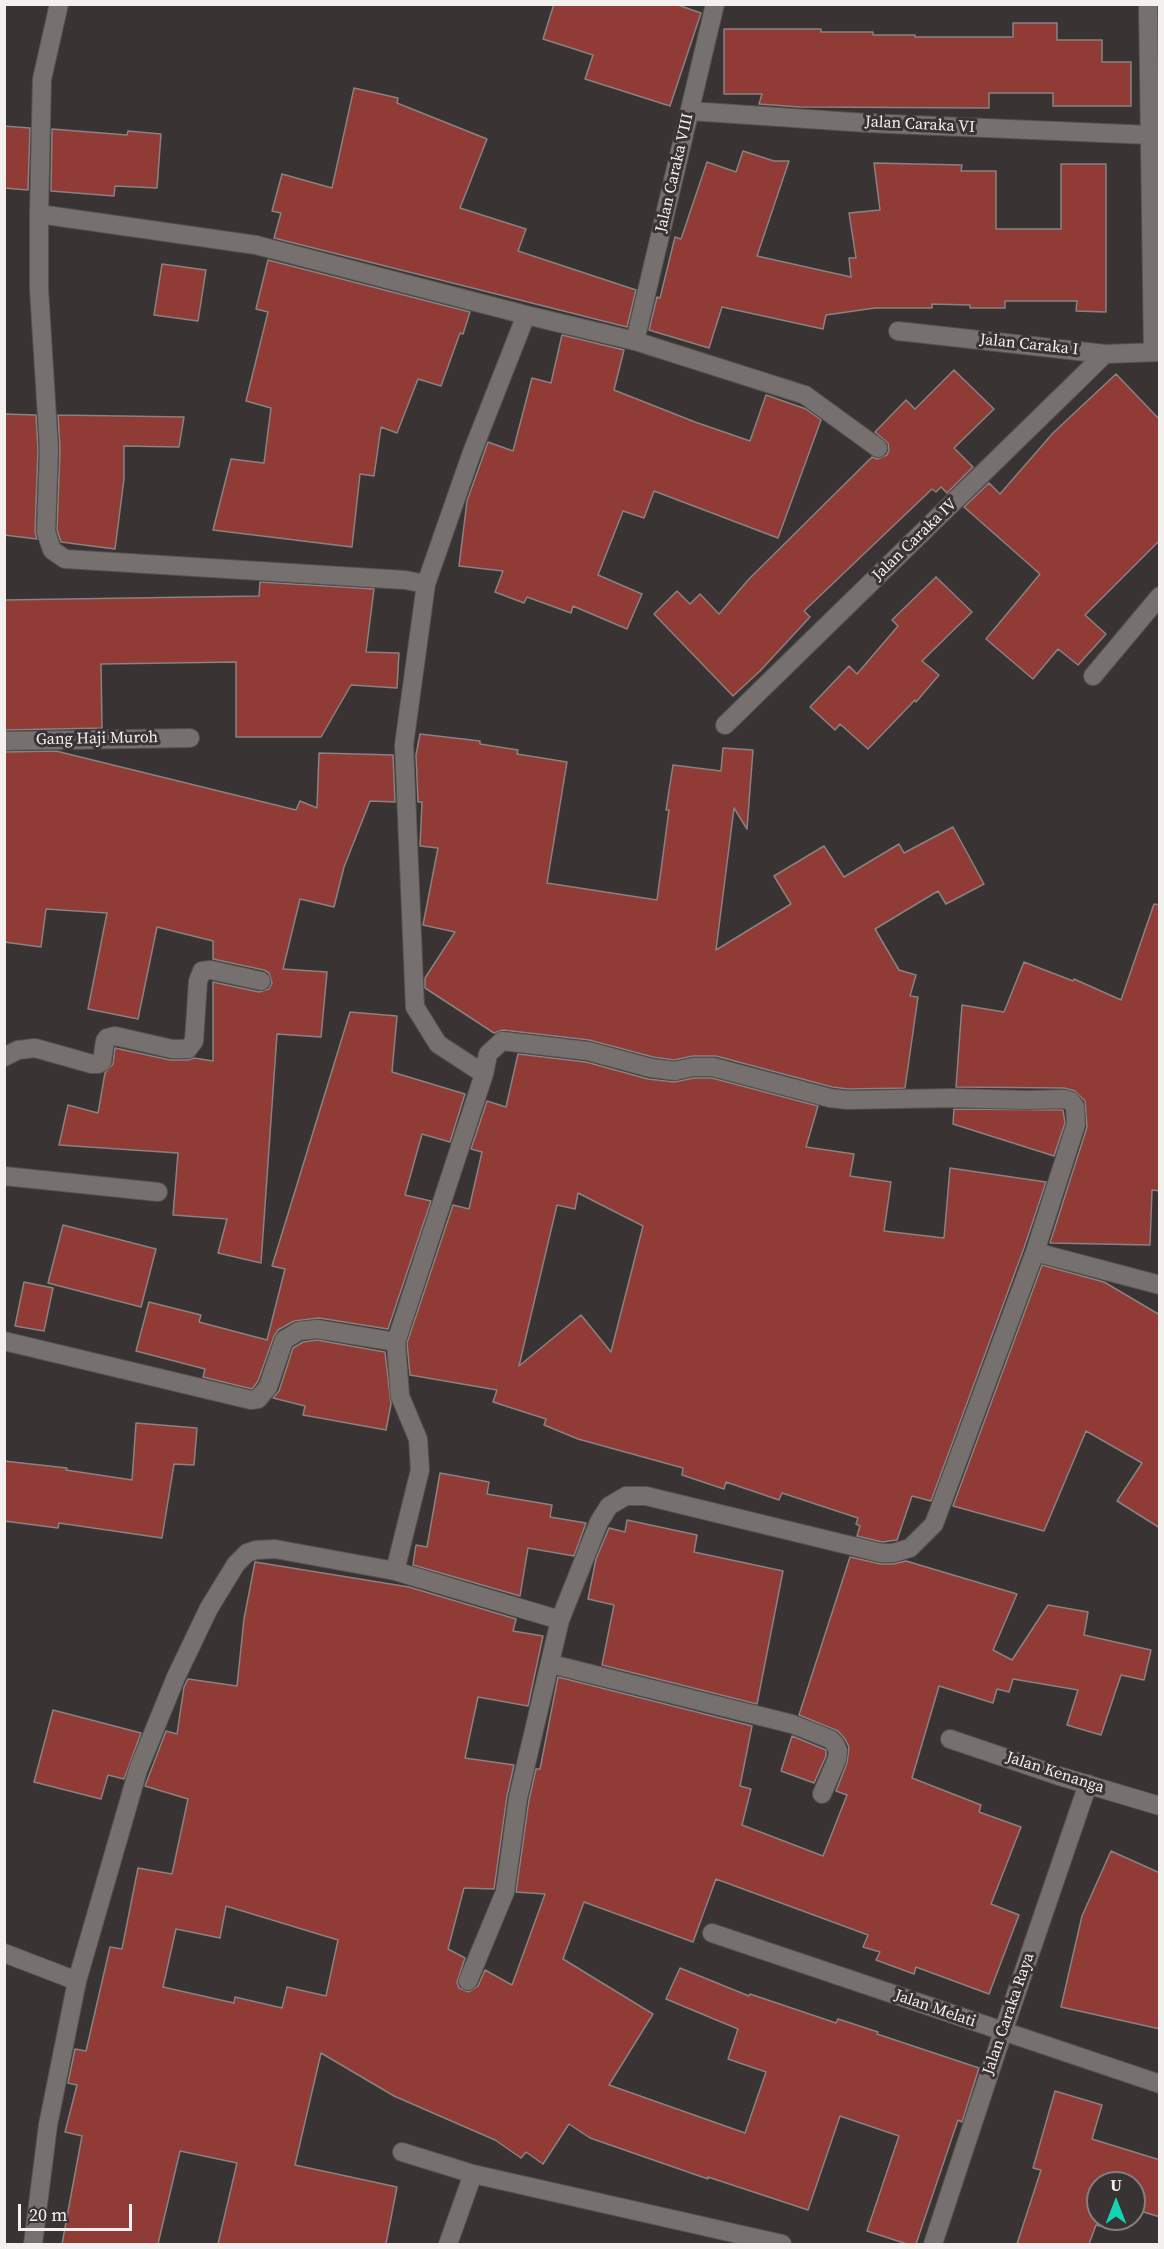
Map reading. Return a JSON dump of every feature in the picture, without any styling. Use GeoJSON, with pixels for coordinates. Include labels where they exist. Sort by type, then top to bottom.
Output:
{"type":"FeatureCollection","features":[{"type":"Feature","properties":{"kind":"street"},"geometry":{"type":"LineString","coordinates":[[59,4],[42,79],[39,214],[39,300],[50,449],[46,532],[52,550],[65,559],[405,580],[426,584]]}},
{"type":"Feature","properties":{"kind":"street","name":"Jalan Caraka VIII"},"geometry":{"type":"LineString","coordinates":[[635,341],[715,4]]}},
{"type":"Feature","properties":{"kind":"street"},"geometry":{"type":"LineString","coordinates":[[1148,4],[1156,352]]}},
{"type":"Feature","properties":{"kind":"street","name":"Jalan Caraka VI"},"geometry":{"type":"LineString","coordinates":[[690,111],[867,123],[1151,135]]}},
{"type":"Feature","properties":{"kind":"street"},"geometry":{"type":"LineString","coordinates":[[39,214],[256,245],[525,315],[635,341],[805,395],[878,448]]}},
{"type":"Feature","properties":{"kind":"street"},"geometry":{"type":"LineString","coordinates":[[484,1074],[438,1044],[415,1007],[404,745],[426,584],[471,455],[525,315]]}},
{"type":"Feature","properties":{"kind":"street","name":"Jalan Caraka I"},"geometry":{"type":"LineString","coordinates":[[898,331],[1105,354],[1156,352]]}},
{"type":"Feature","properties":{"kind":"street","name":"Jalan Caraka IV"},"geometry":{"type":"LineString","coordinates":[[725,725],[1105,354]]}},
{"type":"Feature","properties":{"kind":"street"},"geometry":{"type":"LineString","coordinates":[[1093,676],[1160,596]]}},
{"type":"Feature","properties":{"kind":"street","name":"Gang Haji Muroh"},"geometry":{"type":"LineString","coordinates":[[4,741],[190,738]]}},
{"type":"Feature","properties":{"kind":"street"},"geometry":{"type":"LineString","coordinates":[[4,1057],[18,1050],[35,1048],[98,1064],[102,1062],[105,1041],[115,1036],[172,1049],[189,1049],[194,1041],[198,981],[202,971],[211,970],[261,981]]}},
{"type":"Feature","properties":{"kind":"street"},"geometry":{"type":"LineString","coordinates":[[395,1571],[420,1470],[418,1439],[400,1396],[396,1341],[484,1074],[488,1054],[502,1041],[520,1041],[588,1051],[651,1068],[675,1071],[693,1067],[713,1068],[847,1101],[951,1098],[1027,1101],[1064,1099],[1071,1101],[1075,1107],[1076,1124],[1035,1252],[934,1524],[910,1548],[893,1553],[881,1553],[646,1496],[626,1496],[609,1506],[598,1522],[560,1620],[518,1798],[505,1892],[468,1982]]}},
{"type":"Feature","properties":{"kind":"street"},"geometry":{"type":"LineString","coordinates":[[4,1176],[158,1192]]}},
{"type":"Feature","properties":{"kind":"street"},"geometry":{"type":"LineString","coordinates":[[1035,1252],[1160,1285]]}},
{"type":"Feature","properties":{"kind":"street"},"geometry":{"type":"LineString","coordinates":[[4,1341],[251,1400],[258,1399],[268,1387],[284,1340],[299,1331],[317,1329],[396,1341]]}},
{"type":"Feature","properties":{"kind":"street"},"geometry":{"type":"LineString","coordinates":[[33,2244],[48,2126],[77,1981],[138,1770],[176,1677],[209,1608],[236,1563],[247,1553],[275,1549],[395,1571],[560,1620]]}},
{"type":"Feature","properties":{"kind":"street"},"geometry":{"type":"LineString","coordinates":[[551,1664],[792,1724],[830,1738],[838,1751],[837,1759],[822,1794]]}},
{"type":"Feature","properties":{"kind":"street","name":"Jalan Kenanga"},"geometry":{"type":"LineString","coordinates":[[950,1739],[1160,1806]]}},
{"type":"Feature","properties":{"kind":"street","name":"Jalan Caraka Raya"},"geometry":{"type":"LineString","coordinates":[[933,2244],[1088,1784]]}},
{"type":"Feature","properties":{"kind":"street","name":"Jalan Melati"},"geometry":{"type":"LineString","coordinates":[[712,1933],[1160,2084]]}},
{"type":"Feature","properties":{"kind":"street"},"geometry":{"type":"LineString","coordinates":[[4,1953],[77,1981]]}},
{"type":"Feature","properties":{"kind":"street"},"geometry":{"type":"LineString","coordinates":[[402,2152],[473,2174],[782,2244]]}},
{"type":"Feature","properties":{"kind":"street"},"geometry":{"type":"LineString","coordinates":[[448,2244],[473,2174]]}},
{"type":"Feature","properties":{"kind":"building"},"geometry":{"type":"Polygon","coordinates":[[[554,4],[675,4],[701,13],[670,106],[585,79],[593,55],[543,39],[554,4]]]}},
{"type":"Feature","properties":{"kind":"building"},"geometry":{"type":"Polygon","coordinates":[[[1013,23],[1057,23],[1057,40],[1102,40],[1102,62],[1131,62],[1131,106],[1053,106],[1053,93],[989,93],[989,108],[800,107],[759,104],[762,94],[724,94],[724,29],[821,29],[821,32],[873,32],[873,35],[915,35],[915,37],[1013,37],[1013,23]]]}},
{"type":"Feature","properties":{"kind":"building"},"geometry":{"type":"Polygon","coordinates":[[[354,88],[398,98],[397,103],[487,139],[460,208],[526,229],[518,251],[636,290],[627,327],[274,238],[281,213],[272,211],[282,174],[332,188],[354,88]]]}},
{"type":"Feature","properties":{"kind":"building"},"geometry":{"type":"Polygon","coordinates":[[[4,126],[30,128],[28,190],[4,188],[4,126]]]}},
{"type":"Feature","properties":{"kind":"building"},"geometry":{"type":"Polygon","coordinates":[[[52,129],[127,135],[128,131],[161,134],[157,188],[115,186],[114,196],[51,191],[52,129]]]}},
{"type":"Feature","properties":{"kind":"building"},"geometry":{"type":"Polygon","coordinates":[[[743,151],[774,161],[789,161],[757,256],[851,277],[849,258],[856,258],[849,213],[880,210],[874,163],[962,165],[961,171],[996,171],[996,229],[1061,229],[1061,164],[1106,164],[1106,312],[1076,311],[1077,301],[1005,301],[1005,308],[970,308],[970,305],[932,304],[932,308],[875,308],[826,315],[823,329],[722,307],[709,348],[649,330],[657,297],[660,298],[675,237],[681,239],[707,162],[736,172],[743,151]]]}},
{"type":"Feature","properties":{"kind":"building"},"geometry":{"type":"Polygon","coordinates":[[[268,260],[470,312],[441,386],[418,379],[397,433],[381,427],[374,476],[360,474],[352,547],[213,530],[231,459],[264,463],[271,408],[246,401],[268,312],[256,309],[268,260]]]}},
{"type":"Feature","properties":{"kind":"building"},"geometry":{"type":"Polygon","coordinates":[[[162,264],[206,270],[198,321],[154,315],[162,264]]]}},
{"type":"Feature","properties":{"kind":"building"},"geometry":{"type":"Polygon","coordinates":[[[562,335],[624,350],[614,390],[750,441],[766,395],[806,409],[821,420],[778,538],[654,491],[644,518],[623,511],[598,575],[642,594],[627,629],[573,606],[571,613],[527,597],[524,603],[495,592],[503,571],[459,566],[467,501],[488,442],[513,451],[532,378],[551,383],[562,335]]]}},
{"type":"Feature","properties":{"kind":"building"},"geometry":{"type":"Polygon","coordinates":[[[954,370],[994,409],[954,448],[973,467],[947,493],[941,487],[936,492],[932,489],[804,611],[810,617],[760,671],[733,696],[654,614],[677,591],[690,604],[700,594],[719,614],[749,579],[872,457],[877,459],[887,455],[888,443],[875,432],[906,400],[915,409],[954,370]]]}},
{"type":"Feature","properties":{"kind":"building"},"geometry":{"type":"Polygon","coordinates":[[[1116,374],[1160,420],[1160,540],[1085,615],[1106,634],[1078,665],[1058,649],[1033,679],[986,639],[1040,574],[964,507],[989,483],[1000,494],[1053,433],[1116,374]]]}},
{"type":"Feature","properties":{"kind":"building"},"geometry":{"type":"Polygon","coordinates":[[[4,414],[36,415],[38,449],[35,532],[37,539],[4,535],[4,414]]]}},
{"type":"Feature","properties":{"kind":"building"},"geometry":{"type":"Polygon","coordinates":[[[58,415],[184,417],[179,447],[124,446],[124,479],[115,549],[61,542],[57,530],[60,449],[58,415]]]}},
{"type":"Feature","properties":{"kind":"building"},"geometry":{"type":"Polygon","coordinates":[[[936,577],[972,612],[922,661],[939,675],[916,702],[915,700],[868,749],[840,724],[835,730],[810,707],[849,666],[857,674],[898,626],[892,620],[936,577]]]}},
{"type":"Feature","properties":{"kind":"building"},"geometry":{"type":"Polygon","coordinates":[[[260,582],[374,589],[366,652],[399,653],[397,688],[351,685],[321,737],[236,737],[236,662],[101,664],[102,728],[4,730],[4,600],[259,596],[260,582]]]}},
{"type":"Feature","properties":{"kind":"building"},"geometry":{"type":"Polygon","coordinates":[[[420,734],[480,741],[480,744],[518,750],[517,754],[567,762],[547,883],[657,900],[673,765],[721,771],[723,748],[753,750],[747,829],[734,808],[716,950],[791,904],[774,876],[824,846],[844,877],[899,844],[904,853],[953,827],[984,884],[946,904],[938,891],[875,929],[899,970],[916,975],[910,996],[918,997],[905,1088],[832,1087],[716,1056],[693,1056],[674,1060],[653,1057],[589,1040],[503,1030],[494,1033],[425,988],[425,978],[455,932],[423,925],[438,848],[420,846],[422,802],[418,802],[416,755],[420,734]]]}},
{"type":"Feature","properties":{"kind":"building"},"geometry":{"type":"Polygon","coordinates":[[[56,751],[296,810],[300,801],[317,808],[319,753],[393,755],[395,802],[370,801],[344,867],[334,907],[300,899],[283,969],[327,972],[321,1037],[277,1034],[261,1263],[218,1253],[227,1219],[173,1215],[178,1153],[59,1145],[68,1105],[98,1113],[105,1073],[113,1064],[115,1048],[170,1060],[194,1058],[213,1061],[213,982],[259,992],[269,989],[272,983],[269,973],[264,970],[213,959],[213,941],[157,927],[138,1019],[88,1009],[107,913],[46,909],[41,947],[4,942],[4,752],[56,751]]]}},
{"type":"Feature","properties":{"kind":"building"},"geometry":{"type":"Polygon","coordinates":[[[1154,904],[1160,905],[1160,1191],[1152,1190],[1150,1245],[1050,1243],[1087,1127],[1085,1101],[1075,1091],[1064,1088],[956,1087],[962,1005],[1004,1012],[1024,962],[1073,981],[1074,979],[1121,1000],[1154,904]]]}},
{"type":"Feature","properties":{"kind":"building"},"geometry":{"type":"Polygon","coordinates":[[[350,1012],[397,1016],[392,1072],[465,1094],[450,1142],[422,1134],[405,1195],[431,1201],[388,1329],[319,1318],[294,1321],[278,1330],[274,1336],[258,1381],[252,1389],[203,1377],[205,1369],[136,1351],[149,1302],[201,1315],[199,1322],[267,1340],[285,1269],[272,1266],[350,1012]]]}},
{"type":"Feature","properties":{"kind":"building"},"geometry":{"type":"Polygon","coordinates":[[[518,1054],[586,1062],[648,1079],[674,1082],[694,1078],[712,1078],[818,1106],[806,1147],[854,1154],[850,1176],[891,1182],[884,1231],[944,1238],[950,1168],[1046,1182],[931,1501],[912,1496],[897,1540],[882,1542],[857,1536],[860,1526],[856,1524],[858,1518],[782,1493],[779,1500],[726,1482],[724,1489],[682,1475],[683,1468],[578,1439],[544,1425],[546,1419],[493,1402],[497,1390],[410,1375],[407,1343],[453,1205],[469,1209],[482,1152],[471,1149],[487,1101],[506,1107],[518,1054]],[[578,1193],[575,1209],[557,1205],[519,1366],[581,1315],[611,1352],[643,1226],[578,1193]]]}},
{"type":"Feature","properties":{"kind":"building"},"geometry":{"type":"Polygon","coordinates":[[[954,1109],[1063,1110],[1065,1123],[1054,1156],[953,1124],[954,1109]]]}},
{"type":"Feature","properties":{"kind":"building"},"geometry":{"type":"Polygon","coordinates":[[[63,1225],[156,1249],[141,1307],[48,1283],[63,1225]]]}},
{"type":"Feature","properties":{"kind":"building"},"geometry":{"type":"Polygon","coordinates":[[[1042,1265],[1104,1282],[1160,1315],[1160,1528],[1117,1501],[1142,1463],[1086,1431],[1044,1531],[953,1506],[1042,1265]]]}},
{"type":"Feature","properties":{"kind":"building"},"geometry":{"type":"Polygon","coordinates":[[[24,1282],[53,1288],[44,1331],[15,1326],[24,1282]]]}},
{"type":"Feature","properties":{"kind":"building"},"geometry":{"type":"Polygon","coordinates":[[[317,1340],[385,1352],[391,1404],[386,1430],[303,1415],[305,1406],[273,1398],[279,1391],[293,1348],[303,1342],[317,1340]]]}},
{"type":"Feature","properties":{"kind":"building"},"geometry":{"type":"Polygon","coordinates":[[[136,1423],[197,1428],[194,1465],[174,1464],[162,1538],[59,1523],[58,1528],[4,1521],[4,1461],[67,1468],[66,1470],[132,1480],[136,1423]]]}},
{"type":"Feature","properties":{"kind":"building"},"geometry":{"type":"Polygon","coordinates":[[[440,1473],[489,1482],[487,1494],[552,1505],[550,1517],[586,1523],[574,1556],[528,1548],[520,1596],[413,1565],[416,1545],[427,1547],[440,1473]]]}},
{"type":"Feature","properties":{"kind":"building"},"geometry":{"type":"Polygon","coordinates":[[[627,1520],[697,1535],[694,1552],[783,1571],[757,1704],[602,1665],[614,1605],[588,1599],[596,1559],[609,1528],[625,1532],[627,1520]]]}},
{"type":"Feature","properties":{"kind":"building"},"geometry":{"type":"Polygon","coordinates":[[[850,1557],[881,1564],[906,1561],[1017,1594],[993,1650],[1012,1660],[1048,1605],[1088,1612],[1084,1635],[1151,1650],[1144,1680],[1121,1675],[1101,1735],[1067,1725],[1078,1690],[1013,1679],[1009,1692],[997,1689],[993,1703],[939,1686],[912,1778],[981,1805],[979,1812],[1021,1827],[991,1904],[1019,1915],[989,1994],[916,1967],[914,1974],[876,1960],[880,1952],[863,1947],[868,1935],[716,1879],[693,1942],[584,1902],[563,1959],[653,2014],[609,2085],[745,2133],[766,2072],[728,2059],[738,2029],[666,1999],[680,1968],[749,1996],[750,1994],[836,2023],[838,2019],[979,2068],[962,2122],[958,2120],[916,2244],[907,2244],[867,2231],[899,2136],[840,2116],[808,2210],[708,2177],[708,2179],[590,2138],[569,2124],[543,2164],[526,2152],[521,2158],[495,2140],[394,2096],[321,2053],[295,2165],[397,2187],[386,2244],[218,2244],[237,2163],[180,2151],[158,2244],[62,2244],[82,2136],[65,2132],[77,2085],[68,2083],[75,2049],[86,2051],[110,1947],[122,1949],[138,1868],[172,1874],[188,1799],[145,1786],[166,1731],[177,1734],[184,1687],[188,1679],[237,1686],[244,1619],[255,1562],[409,1587],[516,1619],[513,1631],[543,1636],[528,1706],[478,1697],[465,1758],[514,1765],[507,1796],[494,1889],[464,1888],[448,1949],[465,1958],[457,1982],[459,1988],[469,1992],[478,1986],[485,1970],[512,1985],[545,1894],[516,1892],[529,1800],[536,1769],[540,1769],[558,1677],[752,1726],[740,1786],[751,1789],[742,1825],[823,1856],[847,1795],[836,1791],[847,1763],[849,1747],[838,1731],[799,1715],[850,1557]],[[226,1906],[220,1938],[176,1929],[163,1987],[234,2003],[235,1997],[282,2008],[287,1987],[326,1996],[338,1940],[226,1906]]]}},
{"type":"Feature","properties":{"kind":"building"},"geometry":{"type":"Polygon","coordinates":[[[53,1710],[141,1733],[124,1779],[108,1775],[101,1799],[34,1782],[53,1710]]]}},
{"type":"Feature","properties":{"kind":"building"},"geometry":{"type":"Polygon","coordinates":[[[792,1736],[826,1750],[826,1756],[814,1783],[781,1771],[792,1736]]]}},
{"type":"Feature","properties":{"kind":"building"},"geometry":{"type":"Polygon","coordinates":[[[1111,1851],[1160,1873],[1160,2029],[1061,2007],[1082,1916],[1111,1851]]]}},
{"type":"Feature","properties":{"kind":"building"},"geometry":{"type":"Polygon","coordinates":[[[1055,2091],[1102,2105],[1092,2139],[1160,2160],[1160,2217],[1146,2213],[1146,2171],[1086,2171],[1086,2231],[1094,2231],[1089,2244],[1017,2244],[1041,2170],[1033,2168],[1055,2091]]]}}]}
